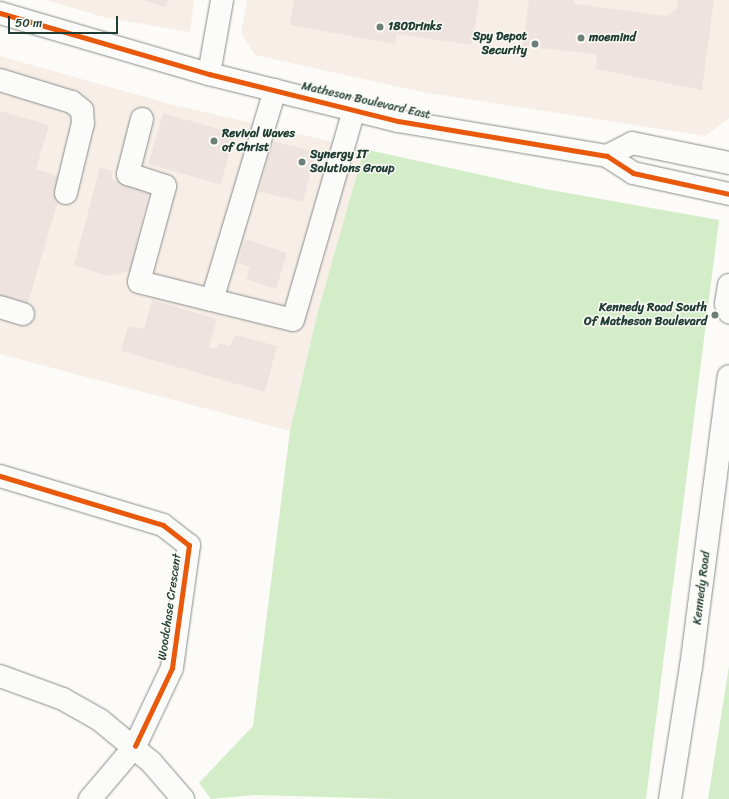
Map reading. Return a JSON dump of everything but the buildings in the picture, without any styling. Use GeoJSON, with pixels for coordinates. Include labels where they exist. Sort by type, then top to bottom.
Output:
{"type":"FeatureCollection","features":[{"type":"Feature","properties":{"kind":"street"},"geometry":{"type":"LineString","coordinates":[[209,74],[222,0]]}},
{"type":"Feature","properties":{"kind":"street","name":"Matheson Boulevard East"},"geometry":{"type":"LineString","coordinates":[[0,13],[209,74],[398,121],[607,156],[633,173],[729,194]]}},
{"type":"Feature","properties":{"kind":"street"},"geometry":{"type":"LineString","coordinates":[[0,80],[72,102],[82,110],[83,123],[66,193]]}},
{"type":"Feature","properties":{"kind":"street"},"geometry":{"type":"LineString","coordinates":[[212,300],[275,90]]}},
{"type":"Feature","properties":{"kind":"street"},"geometry":{"type":"LineString","coordinates":[[142,119],[128,174],[165,186],[139,282],[293,320],[354,110]]}},
{"type":"Feature","properties":{"kind":"street"},"geometry":{"type":"LineString","coordinates":[[607,156],[632,143],[729,163]]}},
{"type":"Feature","properties":{"kind":"street"},"geometry":{"type":"LineString","coordinates":[[729,285],[726,304],[729,312]]}},
{"type":"Feature","properties":{"kind":"street"},"geometry":{"type":"LineString","coordinates":[[0,307],[23,314]]}},
{"type":"Feature","properties":{"kind":"street","name":"Kennedy Road"},"geometry":{"type":"LineString","coordinates":[[670,799],[692,659],[729,376]]}},
{"type":"Feature","properties":{"kind":"street","name":"Woodchase Crescent"},"geometry":{"type":"LineString","coordinates":[[0,476],[163,525],[189,545],[172,668],[135,746]]}},
{"type":"Feature","properties":{"kind":"street"},"geometry":{"type":"LineString","coordinates":[[0,676],[63,699],[100,720],[135,746],[184,799]]}},
{"type":"Feature","properties":{"kind":"street"},"geometry":{"type":"LineString","coordinates":[[90,799],[135,746]]}},
{"type":"Feature","properties":{"kind":"shaded area"},"geometry":{"type":"Polygon","coordinates":[[[45,0],[194,0],[190,32],[107,18],[45,0]]]}},
{"type":"Feature","properties":{"kind":"shaded area"},"geometry":{"type":"Polygon","coordinates":[[[247,0],[729,0],[729,118],[705,136],[422,92],[255,55],[241,33],[247,0]]]}},
{"type":"Feature","properties":{"kind":"shaded area"},"geometry":{"type":"Polygon","coordinates":[[[0,56],[170,104],[364,149],[317,315],[290,431],[0,354],[0,56]]]}},
{"type":"Feature","properties":{"kind":"green space"},"geometry":{"type":"Polygon","coordinates":[[[364,149],[545,189],[719,220],[646,799],[398,799],[254,795],[211,799],[199,783],[253,726],[290,431],[317,315],[364,149]]]}},
{"type":"Feature","properties":{"kind":"green space"},"geometry":{"type":"Polygon","coordinates":[[[729,666],[729,799],[708,799],[729,666]]]}},
{"type":"Feature","properties":{"kind":"cycle path"},"geometry":{"type":"LineString","coordinates":[[0,13],[209,74],[398,121],[607,156],[633,173],[729,194]]}},
{"type":"Feature","properties":{"kind":"cycle path"},"geometry":{"type":"LineString","coordinates":[[0,476],[163,525],[189,545],[172,668],[135,746]]}},
{"type":"Feature","properties":{"kind":"place","name":"180Drinks"},"geometry":{"type":"Point","coordinates":[380,27]}},
{"type":"Feature","properties":{"kind":"place","name":"moemind"},"geometry":{"type":"Point","coordinates":[581,38]}},
{"type":"Feature","properties":{"kind":"place","name":"Spy Depot Security"},"geometry":{"type":"Point","coordinates":[535,44]}},
{"type":"Feature","properties":{"kind":"place","name":"Revival Waves of Christ"},"geometry":{"type":"Point","coordinates":[214,141]}},
{"type":"Feature","properties":{"kind":"place","name":"Synergy IT Solutions Group"},"geometry":{"type":"Point","coordinates":[302,162]}},
{"type":"Feature","properties":{"kind":"place","name":"Kennedy Road South Of Matheson Boulevard"},"geometry":{"type":"Point","coordinates":[715,315]}}]}
